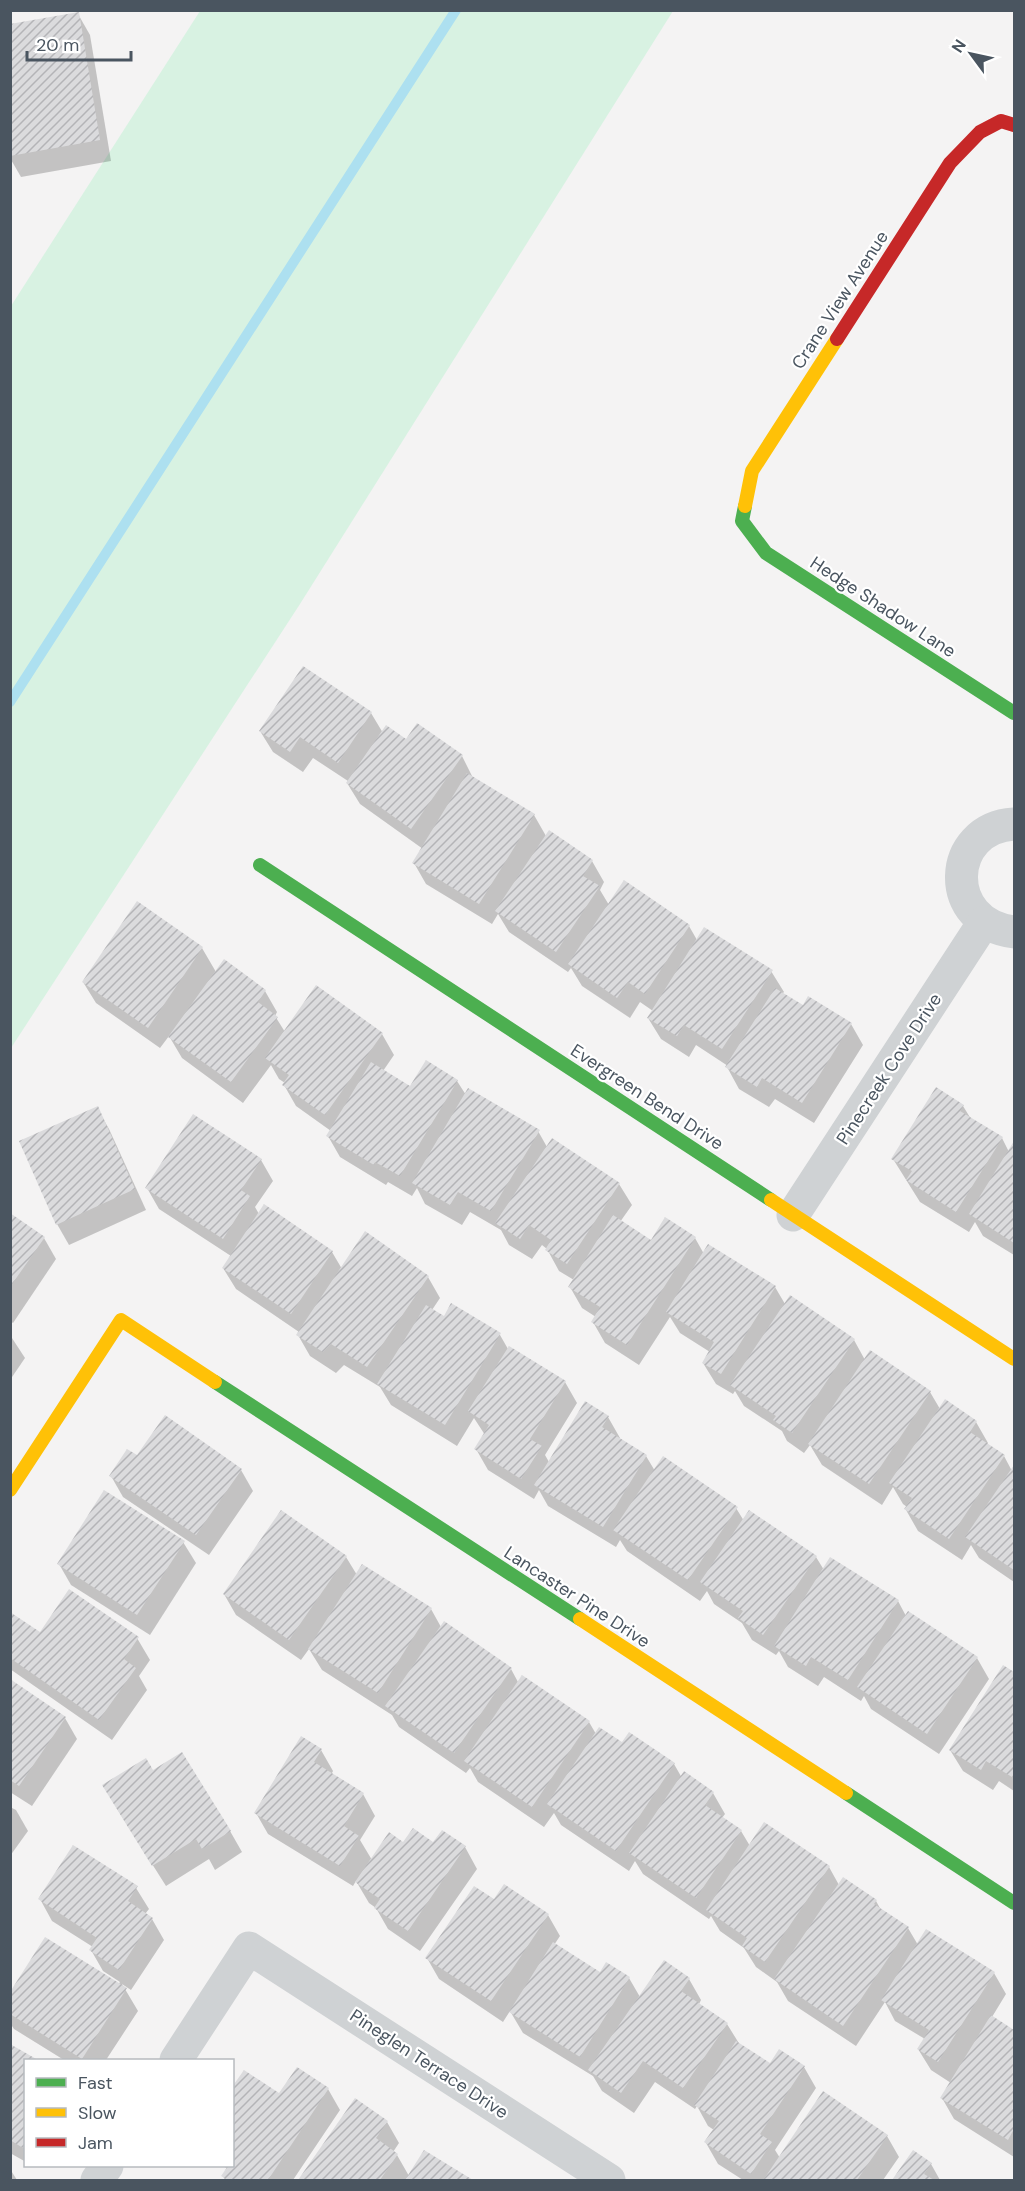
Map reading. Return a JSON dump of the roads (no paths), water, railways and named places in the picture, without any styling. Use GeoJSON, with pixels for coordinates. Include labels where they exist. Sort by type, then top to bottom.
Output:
{"type":"FeatureCollection","features":[{"type":"Feature","properties":{"kind":"street","name":"Crane View Avenue"},"geometry":{"type":"LineString","coordinates":[[742,521],[752,471],[950,163],[980,132],[1008,123]]}},
{"type":"Feature","properties":{"kind":"street","name":"Hedge Shadow Lane"},"geometry":{"type":"LineString","coordinates":[[742,521],[766,553],[1014,713]]}},
{"type":"Feature","properties":{"kind":"street"},"geometry":{"type":"LineString","coordinates":[[999,927],[972,910],[964,894],[961,877],[964,859],[974,843],[987,831],[1004,824],[1014,824]]}},
{"type":"Feature","properties":{"kind":"street","name":"Evergreen Bend Drive"},"geometry":{"type":"LineString","coordinates":[[260,865],[1014,1359]]}},
{"type":"Feature","properties":{"kind":"street","name":"Pinecreek Cove Drive"},"geometry":{"type":"LineString","coordinates":[[794,1215],[999,927]]}},
{"type":"Feature","properties":{"kind":"street","name":"Lancaster Pine Drive"},"geometry":{"type":"LineString","coordinates":[[10,1490],[121,1320],[1014,1904]]}},
{"type":"Feature","properties":{"kind":"street","name":"Pineglen Terrace Drive"},"geometry":{"type":"LineString","coordinates":[[177,2059],[249,1948],[609,2181]]}},
{"type":"Feature","properties":{"kind":"street"},"geometry":{"type":"LineString","coordinates":[[97,2181],[106,2167]]}},
{"type":"Feature","properties":{"kind":"waterway"},"geometry":{"type":"LineString","coordinates":[[10,702],[456,10]]}}]}
